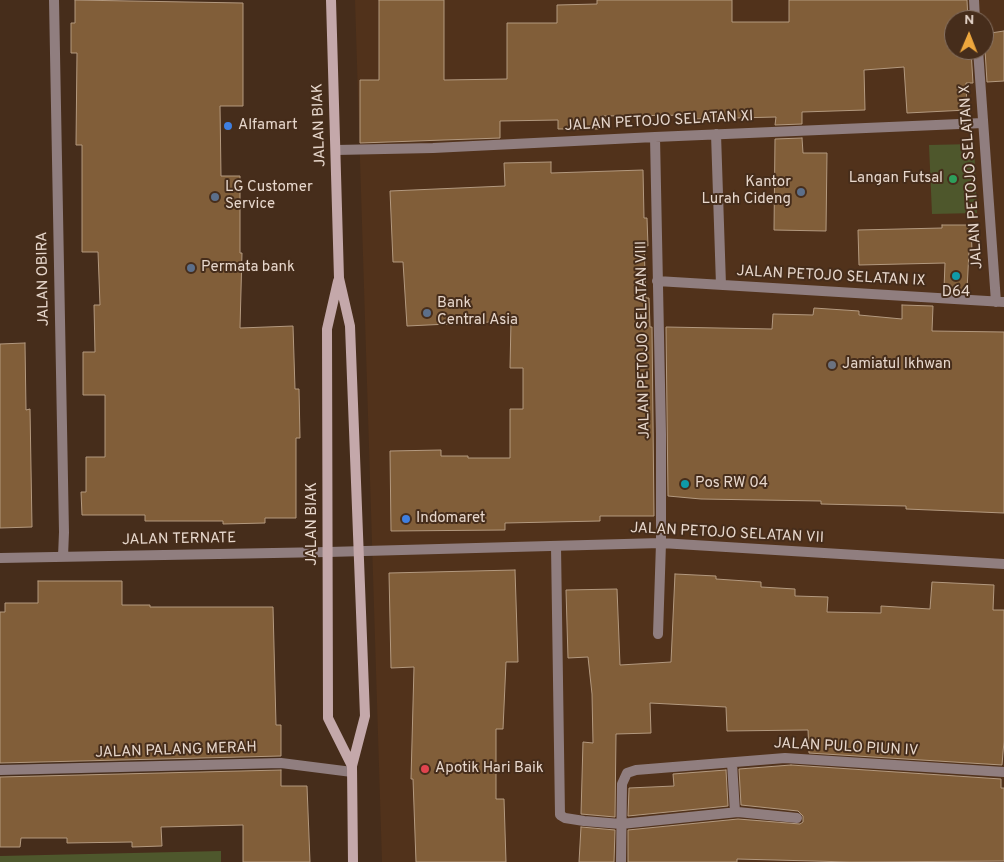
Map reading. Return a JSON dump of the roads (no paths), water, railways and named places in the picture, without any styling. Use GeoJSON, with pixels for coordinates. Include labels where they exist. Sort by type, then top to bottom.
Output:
{"type":"FeatureCollection","features":[{"type":"Feature","properties":{"kind":"main road","name":"JALAN BIAK"},"geometry":{"type":"LineString","coordinates":[[331,0],[339,278],[350,326],[365,716],[352,769],[353,862]]}},
{"type":"Feature","properties":{"kind":"main road","name":"JALAN BIAK"},"geometry":{"type":"LineString","coordinates":[[339,278],[328,329],[328,718],[352,769]]}},
{"type":"Feature","properties":{"kind":"street","name":"JALAN OBIRA"},"geometry":{"type":"LineString","coordinates":[[54,0],[63,557]]}},
{"type":"Feature","properties":{"kind":"street","name":"JALAN PETOJO SELATAN X"},"geometry":{"type":"LineString","coordinates":[[979,60],[1000,302]]}},
{"type":"Feature","properties":{"kind":"street","name":"JALAN PETOJO SELATAN XI"},"geometry":{"type":"LineString","coordinates":[[336,150],[432,148],[983,123]]}},
{"type":"Feature","properties":{"kind":"street"},"geometry":{"type":"LineString","coordinates":[[716,134],[720,285]]}},
{"type":"Feature","properties":{"kind":"street","name":"JALAN PETOJO SELATAN VIII"},"geometry":{"type":"LineString","coordinates":[[655,137],[661,434],[661,543],[658,634]]}},
{"type":"Feature","properties":{"kind":"street","name":"JALAN PETOJO SELATAN IX"},"geometry":{"type":"LineString","coordinates":[[657,281],[1000,302]]}},
{"type":"Feature","properties":{"kind":"street","name":"JALAN PETOJO SELATAN VII"},"geometry":{"type":"LineString","coordinates":[[359,550],[661,543],[1004,564]]}},
{"type":"Feature","properties":{"kind":"street"},"geometry":{"type":"LineString","coordinates":[[556,546],[560,815],[565,818],[584,821],[621,824],[735,812],[798,818]]}},
{"type":"Feature","properties":{"kind":"street","name":"JALAN TERNATE"},"geometry":{"type":"LineString","coordinates":[[0,558],[359,550]]}},
{"type":"Feature","properties":{"kind":"street","name":"JALAN PULO PIUN IV"},"geometry":{"type":"LineString","coordinates":[[621,824],[622,784],[627,773],[636,770],[786,758],[1004,772]]}},
{"type":"Feature","properties":{"kind":"street","name":"JALAN PALANG MERAH"},"geometry":{"type":"LineString","coordinates":[[0,770],[281,763],[352,769]]}},
{"type":"Feature","properties":{"kind":"street"},"geometry":{"type":"LineString","coordinates":[[732,763],[735,812]]}},
{"type":"Feature","properties":{"kind":"street"},"geometry":{"type":"LineString","coordinates":[[621,824],[621,862]]}},
{"type":"Feature","properties":{"kind":"place","name":"Alfamart"},"geometry":{"type":"Point","coordinates":[228,126]}},
{"type":"Feature","properties":{"kind":"place","name":"Langan Futsal"},"geometry":{"type":"Point","coordinates":[953,179]}},
{"type":"Feature","properties":{"kind":"place","name":"Kantor Lurah Cideng"},"geometry":{"type":"Point","coordinates":[801,192]}},
{"type":"Feature","properties":{"kind":"place","name":"LG Customer Service"},"geometry":{"type":"Point","coordinates":[215,197]}},
{"type":"Feature","properties":{"kind":"place","name":"Permata bank"},"geometry":{"type":"Point","coordinates":[191,268]}},
{"type":"Feature","properties":{"kind":"place","name":"D64"},"geometry":{"type":"Point","coordinates":[956,276]}},
{"type":"Feature","properties":{"kind":"place","name":"Bank Central Asia"},"geometry":{"type":"Point","coordinates":[427,313]}},
{"type":"Feature","properties":{"kind":"place","name":"Jamiatul Ikhwan"},"geometry":{"type":"Point","coordinates":[832,365]}},
{"type":"Feature","properties":{"kind":"place","name":"Pos RW 04"},"geometry":{"type":"Point","coordinates":[685,484]}},
{"type":"Feature","properties":{"kind":"place","name":"Indomaret"},"geometry":{"type":"Point","coordinates":[406,519]}},
{"type":"Feature","properties":{"kind":"place","name":"Apotik Hari Baik"},"geometry":{"type":"Point","coordinates":[425,769]}}]}
